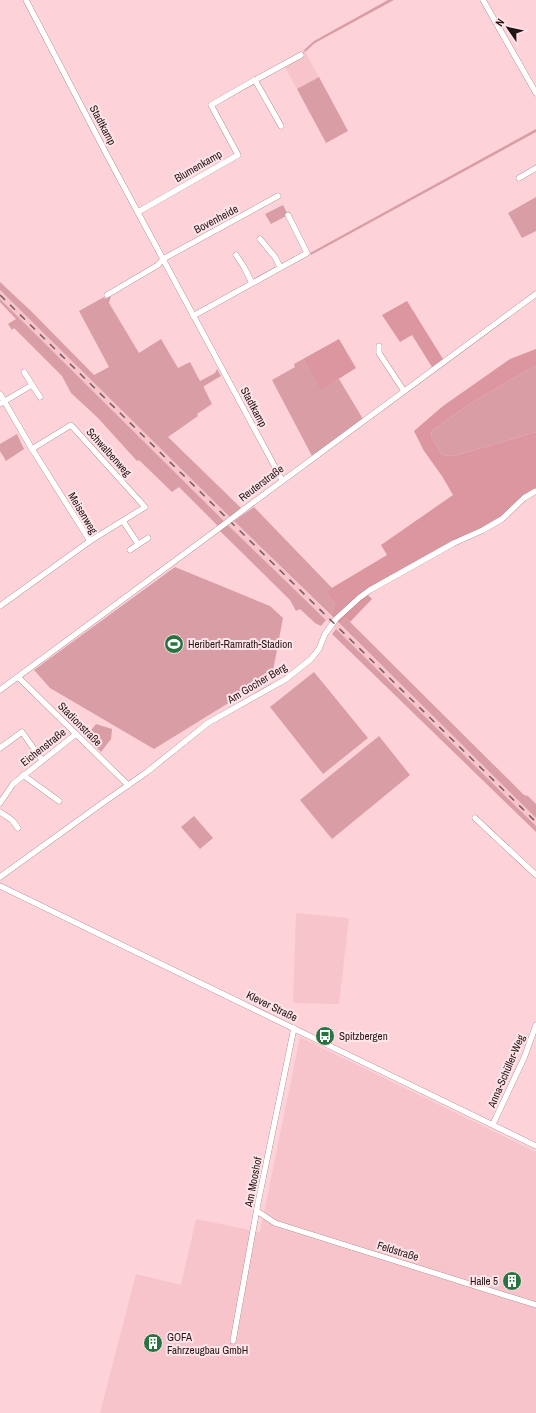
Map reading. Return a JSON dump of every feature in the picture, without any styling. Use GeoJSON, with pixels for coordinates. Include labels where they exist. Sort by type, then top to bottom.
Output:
{"type":"FeatureCollection","features":[{"type":"Feature","properties":{"kind":"street","name":"Stadtkamp"},"geometry":{"type":"LineString","coordinates":[[26,0],[193,316],[282,480]]}},
{"type":"Feature","properties":{"kind":"street"},"geometry":{"type":"LineString","coordinates":[[483,0],[536,93]]}},
{"type":"Feature","properties":{"kind":"street","name":"Blumenkamp"},"geometry":{"type":"LineString","coordinates":[[138,212],[238,155],[211,105],[301,55]]}},
{"type":"Feature","properties":{"kind":"street"},"geometry":{"type":"LineString","coordinates":[[255,80],[281,126]]}},
{"type":"Feature","properties":{"kind":"street"},"geometry":{"type":"LineString","coordinates":[[519,178],[536,168]]}},
{"type":"Feature","properties":{"kind":"street","name":"Bovenheide"},"geometry":{"type":"LineString","coordinates":[[163,259],[278,196]]}},
{"type":"Feature","properties":{"kind":"street"},"geometry":{"type":"LineString","coordinates":[[193,316],[307,253],[288,215]]}},
{"type":"Feature","properties":{"kind":"street"},"geometry":{"type":"LineString","coordinates":[[260,239],[275,257],[280,267]]}},
{"type":"Feature","properties":{"kind":"street"},"geometry":{"type":"LineString","coordinates":[[236,255],[252,283]]}},
{"type":"Feature","properties":{"kind":"street"},"geometry":{"type":"LineString","coordinates":[[107,295],[158,265],[163,259]]}},
{"type":"Feature","properties":{"kind":"street","name":"Reuterstraße"},"geometry":{"type":"LineString","coordinates":[[0,690],[282,480],[536,294]]}},
{"type":"Feature","properties":{"kind":"street"},"geometry":{"type":"LineString","coordinates":[[379,346],[379,353],[404,391]]}},
{"type":"Feature","properties":{"kind":"street"},"geometry":{"type":"LineString","coordinates":[[24,372],[40,397]]}},
{"type":"Feature","properties":{"kind":"street"},"geometry":{"type":"LineString","coordinates":[[2,403],[32,384]]}},
{"type":"Feature","properties":{"kind":"street","name":"Meisenweg"},"geometry":{"type":"LineString","coordinates":[[0,394],[2,403],[90,541],[0,606]]}},
{"type":"Feature","properties":{"kind":"street","name":"Schwalbenweg"},"geometry":{"type":"LineString","coordinates":[[32,449],[71,425],[145,507],[90,541]]}},
{"type":"Feature","properties":{"kind":"street","name":"Am Gocher Berg"},"geometry":{"type":"LineString","coordinates":[[0,877],[147,772],[208,723],[286,679],[312,659],[319,649],[325,634],[336,620],[359,598],[370,590],[454,543],[483,530],[502,519],[524,498],[536,491]]}},
{"type":"Feature","properties":{"kind":"street"},"geometry":{"type":"LineString","coordinates":[[123,521],[138,544]]}},
{"type":"Feature","properties":{"kind":"street"},"geometry":{"type":"LineString","coordinates":[[130,550],[148,538]]}},
{"type":"Feature","properties":{"kind":"street","name":"Stadionstraße"},"geometry":{"type":"LineString","coordinates":[[18,677],[128,786]]}},
{"type":"Feature","properties":{"kind":"street"},"geometry":{"type":"LineString","coordinates":[[0,748],[22,732],[42,760]]}},
{"type":"Feature","properties":{"kind":"street","name":"Eichenstraße"},"geometry":{"type":"LineString","coordinates":[[0,803],[14,784],[23,775],[76,734]]}},
{"type":"Feature","properties":{"kind":"street","name":"Eichenstraße"},"geometry":{"type":"LineString","coordinates":[[23,775],[59,801]]}},
{"type":"Feature","properties":{"kind":"street"},"geometry":{"type":"LineString","coordinates":[[0,812],[12,820],[18,828]]}},
{"type":"Feature","properties":{"kind":"street"},"geometry":{"type":"LineString","coordinates":[[475,818],[536,875]]}},
{"type":"Feature","properties":{"kind":"street","name":"Klever Straße"},"geometry":{"type":"LineString","coordinates":[[0,886],[536,1146]]}},
{"type":"Feature","properties":{"kind":"street","name":"Anna-Schüller-Weg"},"geometry":{"type":"LineString","coordinates":[[493,1124],[524,1058],[536,1025]]}},
{"type":"Feature","properties":{"kind":"street","name":"Am Mooshof"},"geometry":{"type":"LineString","coordinates":[[233,1341],[294,1028]]}},
{"type":"Feature","properties":{"kind":"street","name":"Feldstraße"},"geometry":{"type":"LineString","coordinates":[[258,1212],[275,1223],[536,1305]]}},
{"type":"Feature","properties":{"kind":"shaded area"},"geometry":{"type":"Polygon","coordinates":[[[388,0],[394,0],[315,43],[305,52],[304,50],[314,41],[388,0]]]}},
{"type":"Feature","properties":{"kind":"shaded area"},"geometry":{"type":"Polygon","coordinates":[[[304,50],[319,77],[297,89],[282,62],[304,50]]]}},
{"type":"Feature","properties":{"kind":"shaded area"},"geometry":{"type":"Polygon","coordinates":[[[319,77],[348,131],[326,143],[297,89],[319,77]]]}},
{"type":"Feature","properties":{"kind":"shaded area"},"geometry":{"type":"Polygon","coordinates":[[[536,129],[536,132],[311,255],[310,253],[536,129]]]}},
{"type":"Feature","properties":{"kind":"shaded area"},"geometry":{"type":"Polygon","coordinates":[[[536,197],[536,231],[522,238],[508,213],[536,197]]]}},
{"type":"Feature","properties":{"kind":"shaded area"},"geometry":{"type":"Polygon","coordinates":[[[283,205],[288,215],[271,224],[265,214],[283,205]]]}},
{"type":"Feature","properties":{"kind":"shaded area"},"geometry":{"type":"Polygon","coordinates":[[[0,282],[94,375],[109,367],[79,311],[104,297],[105,299],[111,295],[109,303],[139,353],[161,339],[178,368],[190,362],[200,381],[215,373],[217,369],[221,376],[204,386],[212,404],[197,414],[198,416],[168,437],[241,508],[230,517],[0,290],[0,282]]]}},
{"type":"Feature","properties":{"kind":"shaded area"},"geometry":{"type":"Polygon","coordinates":[[[0,290],[230,517],[224,521],[0,299],[0,290]]]}},
{"type":"Feature","properties":{"kind":"shaded area"},"geometry":{"type":"Polygon","coordinates":[[[0,299],[224,521],[218,526],[179,487],[172,492],[139,460],[137,461],[98,418],[71,393],[62,376],[14,328],[12,330],[8,324],[16,319],[0,302],[0,299]]]}},
{"type":"Feature","properties":{"kind":"shaded area"},"geometry":{"type":"Polygon","coordinates":[[[407,301],[443,359],[432,367],[412,335],[400,342],[382,315],[407,301]]]}},
{"type":"Feature","properties":{"kind":"shaded area"},"geometry":{"type":"Polygon","coordinates":[[[339,339],[356,368],[321,390],[303,359],[339,339]]]}},
{"type":"Feature","properties":{"kind":"shaded area"},"geometry":{"type":"Polygon","coordinates":[[[536,349],[536,366],[469,404],[432,431],[431,436],[442,455],[454,456],[536,432],[536,489],[502,518],[365,591],[335,619],[331,615],[335,604],[325,592],[387,555],[381,545],[453,495],[442,476],[424,451],[414,431],[443,406],[510,359],[536,349]]]}},
{"type":"Feature","properties":{"kind":"shaded area"},"geometry":{"type":"Polygon","coordinates":[[[303,359],[321,389],[339,379],[363,419],[312,456],[272,380],[295,367],[294,364],[303,359]]]}},
{"type":"Feature","properties":{"kind":"shaded area"},"geometry":{"type":"Polygon","coordinates":[[[536,366],[536,432],[454,456],[442,455],[431,436],[432,431],[482,396],[536,366]]]}},
{"type":"Feature","properties":{"kind":"shaded area"},"geometry":{"type":"Polygon","coordinates":[[[17,434],[24,449],[6,461],[0,451],[0,444],[17,434]]]}},
{"type":"Feature","properties":{"kind":"shaded area"},"geometry":{"type":"Polygon","coordinates":[[[254,507],[332,588],[325,592],[335,604],[331,615],[234,521],[254,507]]]}},
{"type":"Feature","properties":{"kind":"shaded area"},"geometry":{"type":"Polygon","coordinates":[[[234,521],[536,818],[536,826],[228,525],[234,521]]]}},
{"type":"Feature","properties":{"kind":"shaded area"},"geometry":{"type":"Polygon","coordinates":[[[228,525],[326,620],[321,626],[315,623],[300,609],[296,611],[290,600],[220,531],[228,525]]]}},
{"type":"Feature","properties":{"kind":"shaded area","name":"Heribert-Ramrath-Stadion"},"geometry":{"type":"Polygon","coordinates":[[[175,567],[270,606],[283,618],[272,676],[154,749],[50,688],[34,670],[175,567]]]}},
{"type":"Feature","properties":{"kind":"shaded area"},"geometry":{"type":"Polygon","coordinates":[[[367,594],[372,599],[350,622],[346,618],[340,624],[337,621],[367,594]]]}},
{"type":"Feature","properties":{"kind":"shaded area"},"geometry":{"type":"Polygon","coordinates":[[[346,618],[524,795],[528,796],[536,804],[536,818],[340,624],[346,618]]]}},
{"type":"Feature","properties":{"kind":"shaded area"},"geometry":{"type":"Polygon","coordinates":[[[336,629],[536,826],[536,832],[332,634],[336,629]]]}},
{"type":"Feature","properties":{"kind":"shaded area"},"geometry":{"type":"Polygon","coordinates":[[[314,672],[368,738],[323,774],[270,707],[314,672]]]}},
{"type":"Feature","properties":{"kind":"shaded area"},"geometry":{"type":"Polygon","coordinates":[[[96,724],[112,729],[111,739],[101,752],[86,737],[96,724]]]}},
{"type":"Feature","properties":{"kind":"shaded area"},"geometry":{"type":"Polygon","coordinates":[[[379,736],[410,775],[332,839],[300,800],[379,736]]]}},
{"type":"Feature","properties":{"kind":"shaded area"},"geometry":{"type":"Polygon","coordinates":[[[194,816],[213,838],[200,849],[181,827],[194,816]]]}},
{"type":"Feature","properties":{"kind":"shaded area"},"geometry":{"type":"Polygon","coordinates":[[[296,913],[349,918],[339,1004],[293,1003],[296,913]]]}},
{"type":"Feature","properties":{"kind":"shaded area"},"geometry":{"type":"Polygon","coordinates":[[[300,1037],[536,1152],[536,1413],[100,1413],[136,1274],[181,1285],[196,1219],[260,1232],[300,1037]]]}},
{"type":"Feature","properties":{"kind":"railway"},"geometry":{"type":"LineString","coordinates":[[0,295],[536,822]]}},
{"type":"Feature","properties":{"kind":"place","name":"Heribert-Ramrath-Stadion"},"geometry":{"type":"Point","coordinates":[174,644]}},
{"type":"Feature","properties":{"kind":"place","name":"Spitzbergen"},"geometry":{"type":"Point","coordinates":[325,1036]}},
{"type":"Feature","properties":{"kind":"place","name":"Halle 5"},"geometry":{"type":"Point","coordinates":[512,1281]}},
{"type":"Feature","properties":{"kind":"place","name":"GOFA Fahrzeugbau GmbH"},"geometry":{"type":"Point","coordinates":[153,1343]}}]}
